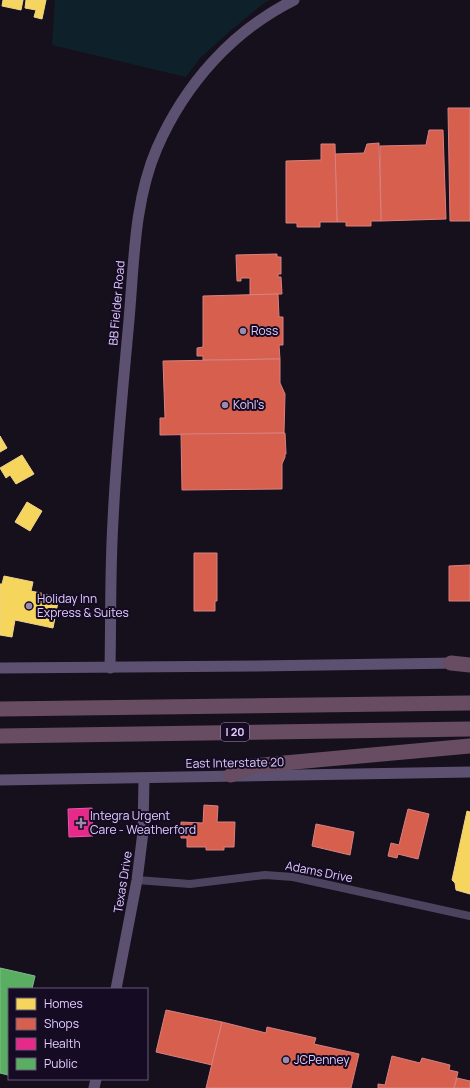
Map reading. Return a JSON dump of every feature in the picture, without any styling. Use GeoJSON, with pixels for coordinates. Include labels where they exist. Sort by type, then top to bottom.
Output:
{"type":"FeatureCollection","features":[{"type":"Feature","properties":{"kind":"highway"},"geometry":{"type":"LineString","coordinates":[[451,663],[470,663]]}},
{"type":"Feature","properties":{"kind":"highway","name":"I 20"},"geometry":{"type":"LineString","coordinates":[[0,708],[470,703]]}},
{"type":"Feature","properties":{"kind":"highway","name":"I 20"},"geometry":{"type":"LineString","coordinates":[[0,736],[470,729]]}},
{"type":"Feature","properties":{"kind":"highway"},"geometry":{"type":"LineString","coordinates":[[231,775],[251,766],[470,746]]}},
{"type":"Feature","properties":{"kind":"street","name":"BB Fielder Road"},"geometry":{"type":"LineString","coordinates":[[110,668],[113,520],[137,228],[148,172],[168,124],[181,102],[197,80],[214,60],[244,31],[294,0]]}},
{"type":"Feature","properties":{"kind":"street"},"geometry":{"type":"LineString","coordinates":[[0,668],[110,668],[451,663]]}},
{"type":"Feature","properties":{"kind":"street","name":"East Interstate 20"},"geometry":{"type":"LineString","coordinates":[[0,780],[470,772]]}},
{"type":"Feature","properties":{"kind":"street","name":"Texas Drive"},"geometry":{"type":"LineString","coordinates":[[116,988],[137,880],[143,832],[144,778]]}},
{"type":"Feature","properties":{"kind":"street","name":"Adams Drive"},"geometry":{"type":"LineString","coordinates":[[137,880],[190,884],[265,875],[293,877],[470,916]]}},
{"type":"Feature","properties":{"kind":"shaded area"},"geometry":{"type":"Polygon","coordinates":[[[55,0],[270,0],[264,3],[230,31],[200,58],[186,77],[52,45],[55,0]]]}},
{"type":"Feature","properties":{"kind":"building: Homes"},"geometry":{"type":"Polygon","coordinates":[[[3,0],[23,0],[21,10],[2,6],[3,0]]]}},
{"type":"Feature","properties":{"kind":"building: Homes"},"geometry":{"type":"Polygon","coordinates":[[[26,0],[46,0],[42,19],[34,17],[36,10],[25,8],[26,0]]]}},
{"type":"Feature","properties":{"kind":"building: Homes"},"geometry":{"type":"Polygon","coordinates":[[[0,436],[7,448],[0,452],[0,436]]]}},
{"type":"Feature","properties":{"kind":"building: Homes"},"geometry":{"type":"Polygon","coordinates":[[[22,455],[34,474],[16,484],[10,475],[6,478],[0,468],[22,455]]]}},
{"type":"Feature","properties":{"kind":"building: Homes"},"geometry":{"type":"Polygon","coordinates":[[[27,502],[42,511],[30,531],[15,522],[27,502]]]}},
{"type":"Feature","properties":{"kind":"building: Homes","name":"Holiday Inn Express & Suites"},"geometry":{"type":"Polygon","coordinates":[[[4,576],[33,582],[31,591],[59,597],[53,628],[15,620],[12,637],[0,635],[0,584],[2,584],[4,576]]]}},
{"type":"Feature","properties":{"kind":"building: Homes"},"geometry":{"type":"Polygon","coordinates":[[[467,811],[470,812],[470,894],[456,890],[455,883],[452,880],[467,811]]]}},
{"type":"Feature","properties":{"kind":"building: Shops"},"geometry":{"type":"Polygon","coordinates":[[[448,108],[470,108],[470,221],[450,221],[448,108]]]}},
{"type":"Feature","properties":{"kind":"building: Shops"},"geometry":{"type":"Polygon","coordinates":[[[429,130],[443,130],[446,219],[381,221],[380,146],[426,145],[429,130]]]}},
{"type":"Feature","properties":{"kind":"building: Shops"},"geometry":{"type":"Polygon","coordinates":[[[379,143],[381,221],[371,221],[371,226],[346,226],[346,222],[337,222],[335,154],[364,153],[367,144],[379,143]]]}},
{"type":"Feature","properties":{"kind":"building: Shops"},"geometry":{"type":"Polygon","coordinates":[[[321,144],[335,144],[337,222],[320,222],[320,227],[297,227],[297,223],[286,223],[286,161],[321,160],[321,144]]]}},
{"type":"Feature","properties":{"kind":"building: Shops"},"geometry":{"type":"Polygon","coordinates":[[[277,254],[277,257],[281,257],[281,274],[278,274],[278,277],[281,277],[282,294],[250,295],[250,278],[241,278],[241,281],[237,281],[236,255],[277,254]]]}},
{"type":"Feature","properties":{"kind":"building: Shops","name":"Ross"},"geometry":{"type":"Polygon","coordinates":[[[278,294],[279,317],[283,317],[283,345],[279,345],[280,359],[203,360],[203,356],[197,356],[197,348],[203,347],[203,296],[278,294]]]}},
{"type":"Feature","properties":{"kind":"building: Shops","name":"Kohl's"},"geometry":{"type":"Polygon","coordinates":[[[280,359],[280,383],[285,394],[284,433],[160,435],[160,418],[165,418],[163,361],[280,359]]]}},
{"type":"Feature","properties":{"kind":"building: Shops"},"geometry":{"type":"Polygon","coordinates":[[[285,433],[286,454],[282,464],[282,489],[182,490],[181,434],[285,433]]]}},
{"type":"Feature","properties":{"kind":"building: Shops"},"geometry":{"type":"Polygon","coordinates":[[[194,553],[217,553],[217,601],[215,601],[215,611],[194,611],[194,553]]]}},
{"type":"Feature","properties":{"kind":"building: Shops"},"geometry":{"type":"Polygon","coordinates":[[[470,565],[470,601],[449,601],[449,566],[470,565]]]}},
{"type":"Feature","properties":{"kind":"building: Shops"},"geometry":{"type":"Polygon","coordinates":[[[204,805],[218,806],[217,822],[235,822],[234,847],[224,847],[224,850],[206,850],[206,847],[187,847],[187,838],[181,838],[181,822],[203,823],[204,805]]]}},
{"type":"Feature","properties":{"kind":"building: Shops"},"geometry":{"type":"Polygon","coordinates":[[[408,809],[429,814],[418,859],[398,854],[397,858],[388,856],[391,843],[399,845],[408,809]]]}},
{"type":"Feature","properties":{"kind":"building: Shops"},"geometry":{"type":"Polygon","coordinates":[[[316,824],[354,832],[350,855],[312,846],[316,824]]]}},
{"type":"Feature","properties":{"kind":"building: Shops"},"geometry":{"type":"Polygon","coordinates":[[[166,1010],[222,1022],[212,1065],[156,1052],[166,1010]]]}},
{"type":"Feature","properties":{"kind":"building: Shops","name":"JCPenney"},"geometry":{"type":"Polygon","coordinates":[[[222,1022],[266,1033],[267,1027],[316,1038],[314,1044],[359,1054],[351,1088],[206,1088],[222,1022]]]}},
{"type":"Feature","properties":{"kind":"building: Shops"},"geometry":{"type":"Polygon","coordinates":[[[392,1056],[420,1063],[422,1058],[450,1065],[449,1070],[458,1072],[454,1088],[378,1088],[378,1084],[385,1085],[392,1056]]]}},
{"type":"Feature","properties":{"kind":"building: Shops"},"geometry":{"type":"Polygon","coordinates":[[[457,1078],[470,1081],[470,1088],[454,1088],[457,1078]]]}},
{"type":"Feature","properties":{"kind":"building: Health","name":"Integra Urgent Care - Weatherford"},"geometry":{"type":"Polygon","coordinates":[[[92,808],[93,836],[69,837],[68,809],[92,808]]]}},
{"type":"Feature","properties":{"kind":"building: Public"},"geometry":{"type":"Polygon","coordinates":[[[0,968],[35,976],[32,988],[8,988],[8,1075],[0,1073],[0,968]]]}},
{"type":"Feature","properties":{"kind":"place","name":"Ross"},"geometry":{"type":"Point","coordinates":[243,331]}},
{"type":"Feature","properties":{"kind":"place","name":"Kohl's"},"geometry":{"type":"Point","coordinates":[225,405]}},
{"type":"Feature","properties":{"kind":"place","name":"Holiday Inn Express & Suites"},"geometry":{"type":"Point","coordinates":[29,606]}},
{"type":"Feature","properties":{"kind":"place","name":"Integra Urgent Care - Weatherford"},"geometry":{"type":"Point","coordinates":[81,823]}},
{"type":"Feature","properties":{"kind":"place","name":"JCPenney"},"geometry":{"type":"Point","coordinates":[286,1060]}}]}
